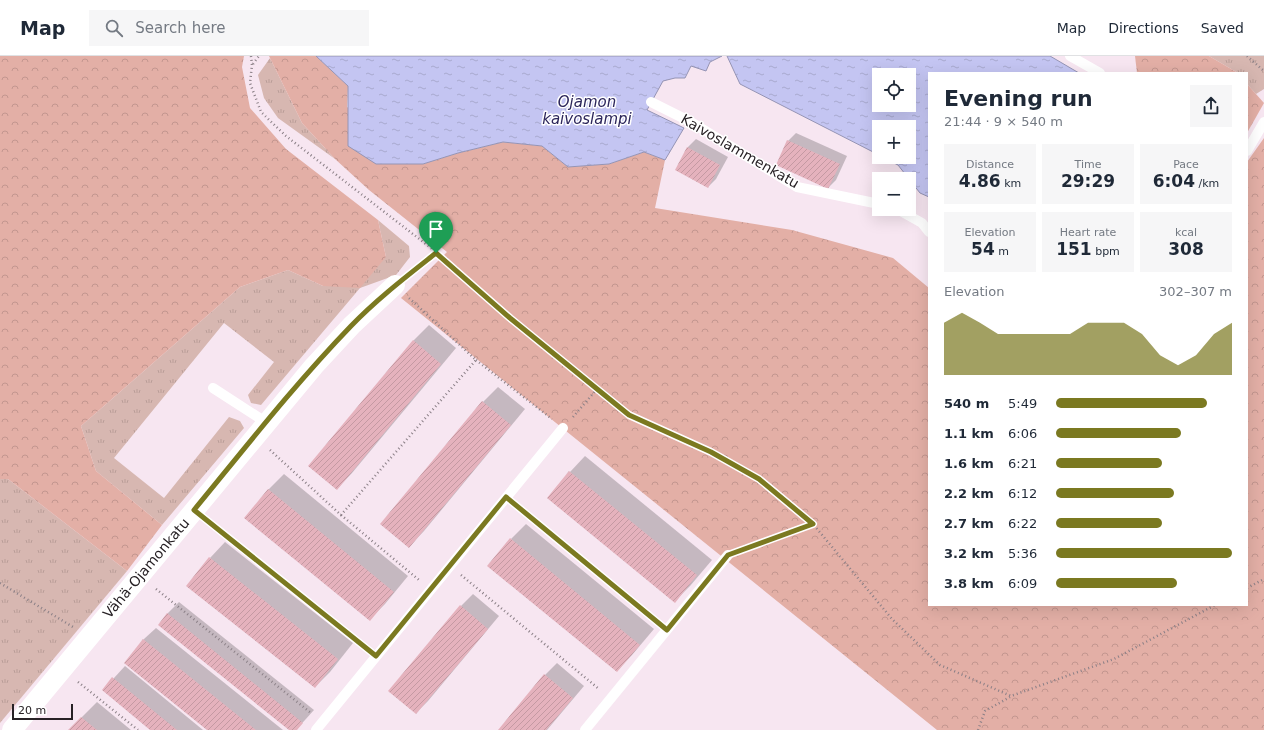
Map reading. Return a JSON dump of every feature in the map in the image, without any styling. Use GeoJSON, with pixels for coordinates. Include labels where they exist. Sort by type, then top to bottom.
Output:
{"type":"FeatureCollection","features":[{"type":"Feature","properties":{"kind":"street","name":"Vähä-Ojamonkatu"},"geometry":{"type":"LineString","coordinates":[[12,730],[314,366],[352,325],[395,285]]}},
{"type":"Feature","properties":{"kind":"lane"},"geometry":{"type":"LineString","coordinates":[[1070,56],[1098,72]]}},
{"type":"Feature","properties":{"kind":"lane","name":"Kaivoslammenkatu"},"geometry":{"type":"LineString","coordinates":[[651,102],[691,122],[797,187],[872,203]]}},
{"type":"Feature","properties":{"kind":"lane"},"geometry":{"type":"LineString","coordinates":[[1248,148],[1264,122]]}},
{"type":"Feature","properties":{"kind":"lane"},"geometry":{"type":"LineString","coordinates":[[910,216],[922,223],[928,231]]}},
{"type":"Feature","properties":{"kind":"lane"},"geometry":{"type":"LineString","coordinates":[[212,388],[261,430]]}},
{"type":"Feature","properties":{"kind":"lane"},"geometry":{"type":"LineString","coordinates":[[319,726],[563,428]]}},
{"type":"Feature","properties":{"kind":"lane"},"geometry":{"type":"LineString","coordinates":[[584,730],[728,555]]}},
{"type":"Feature","properties":{"kind":"path"},"geometry":{"type":"LineString","coordinates":[[251,56],[252,64],[250,84],[261,112],[286,136],[382,209],[436,253],[510,318],[629,415],[711,452],[759,479],[813,524],[892,619],[940,665],[1011,696]]}},
{"type":"Feature","properties":{"kind":"path"},"geometry":{"type":"LineString","coordinates":[[252,64],[259,56]]}},
{"type":"Feature","properties":{"kind":"path"},"geometry":{"type":"LineString","coordinates":[[1247,56],[1264,71]]}},
{"type":"Feature","properties":{"kind":"path"},"geometry":{"type":"LineString","coordinates":[[436,253],[395,285],[476,360],[563,428],[597,389]]}},
{"type":"Feature","properties":{"kind":"path"},"geometry":{"type":"LineString","coordinates":[[341,516],[476,360]]}},
{"type":"Feature","properties":{"kind":"path"},"geometry":{"type":"LineString","coordinates":[[261,430],[341,516],[430,590]]}},
{"type":"Feature","properties":{"kind":"path"},"geometry":{"type":"LineString","coordinates":[[506,497],[667,630]]}},
{"type":"Feature","properties":{"kind":"path"},"geometry":{"type":"LineString","coordinates":[[194,510],[376,656]]}},
{"type":"Feature","properties":{"kind":"path"},"geometry":{"type":"LineString","coordinates":[[728,555],[813,524]]}},
{"type":"Feature","properties":{"kind":"path"},"geometry":{"type":"LineString","coordinates":[[450,566],[610,698]]}},
{"type":"Feature","properties":{"kind":"path"},"geometry":{"type":"LineString","coordinates":[[140,576],[319,726]]}},
{"type":"Feature","properties":{"kind":"path"},"geometry":{"type":"LineString","coordinates":[[1248,587],[1264,579]]}},
{"type":"Feature","properties":{"kind":"path"},"geometry":{"type":"LineString","coordinates":[[0,583],[89,637]]}},
{"type":"Feature","properties":{"kind":"path"},"geometry":{"type":"LineString","coordinates":[[978,730],[985,711],[1011,696],[1114,660],[1214,606]]}},
{"type":"Feature","properties":{"kind":"path"},"geometry":{"type":"LineString","coordinates":[[62,669],[138,730]]}},
{"type":"Feature","properties":{"kind":"green space"},"geometry":{"type":"Polygon","coordinates":[[[0,56],[244,56],[242,67],[250,108],[286,149],[378,220],[386,257],[360,288],[323,286],[288,270],[240,287],[81,426],[96,471],[162,525],[127,571],[8,479],[0,479],[0,56]]]}},
{"type":"Feature","properties":{"kind":"green space"},"geometry":{"type":"Polygon","coordinates":[[[269,56],[316,56],[348,86],[347,107],[423,164],[458,153],[503,142],[542,146],[568,167],[609,164],[644,152],[665,160],[655,208],[792,230],[893,258],[928,287],[928,606],[1248,606],[1248,161],[1264,138],[1264,730],[937,730],[401,298],[447,252],[369,190],[335,159],[302,123],[269,56]]]}},
{"type":"Feature","properties":{"kind":"green space"},"geometry":{"type":"Polygon","coordinates":[[[1135,56],[1209,56],[1236,72],[1137,72],[1135,56]]]}},
{"type":"Feature","properties":{"kind":"green space"},"geometry":{"type":"Polygon","coordinates":[[[1209,56],[1264,56],[1264,89],[1256,94],[1248,85],[1248,72],[1236,72],[1209,56]]]}},
{"type":"Feature","properties":{"kind":"green space"},"geometry":{"type":"Polygon","coordinates":[[[270,58],[302,123],[335,159],[278,118],[264,98],[258,75],[270,58]]]}},
{"type":"Feature","properties":{"kind":"green space"},"geometry":{"type":"Polygon","coordinates":[[[1248,85],[1264,103],[1248,131],[1248,85]]]}},
{"type":"Feature","properties":{"kind":"green space"},"geometry":{"type":"Polygon","coordinates":[[[378,220],[409,246],[410,257],[396,275],[360,288],[261,405],[251,403],[248,395],[274,362],[224,323],[114,458],[164,498],[229,417],[240,421],[244,428],[162,525],[96,471],[81,426],[240,287],[288,270],[323,286],[386,257],[378,220]]]}},
{"type":"Feature","properties":{"kind":"green space"},"geometry":{"type":"Polygon","coordinates":[[[0,479],[8,479],[127,571],[0,723],[0,479]]]}},
{"type":"Feature","properties":{"kind":"water","name":"Ojamon kaivoslampi"},"geometry":{"type":"Polygon","coordinates":[[[316,56],[722,56],[710,62],[706,71],[691,66],[685,78],[675,78],[663,81],[647,110],[684,128],[665,160],[644,152],[609,164],[568,167],[542,146],[503,142],[458,153],[423,164],[376,164],[348,146],[348,86],[316,56]]]}},
{"type":"Feature","properties":{"kind":"water"},"geometry":{"type":"Polygon","coordinates":[[[727,56],[1050,56],[1077,72],[928,72],[928,197],[920,193],[916,188],[916,172],[904,172],[896,164],[916,164],[916,120],[872,120],[872,151],[740,84],[727,56]]]}},
{"type":"Feature","properties":{"kind":"building"},"geometry":{"type":"Polygon","coordinates":[[[787,140],[840,164],[828,189],[776,165],[787,140]]]}},
{"type":"Feature","properties":{"kind":"building"},"geometry":{"type":"Polygon","coordinates":[[[687,147],[720,165],[708,188],[675,170],[687,147]]]}},
{"type":"Feature","properties":{"kind":"building"},"geometry":{"type":"Polygon","coordinates":[[[413,340],[441,364],[337,490],[308,466],[413,340]]]}},
{"type":"Feature","properties":{"kind":"building"},"geometry":{"type":"Polygon","coordinates":[[[482,401],[511,425],[409,548],[380,524],[482,401]]]}},
{"type":"Feature","properties":{"kind":"building"},"geometry":{"type":"Polygon","coordinates":[[[569,471],[697,575],[675,603],[547,498],[569,471]]]}},
{"type":"Feature","properties":{"kind":"building"},"geometry":{"type":"Polygon","coordinates":[[[268,489],[394,592],[370,621],[244,518],[268,489]]]}},
{"type":"Feature","properties":{"kind":"building"},"geometry":{"type":"Polygon","coordinates":[[[510,538],[640,645],[617,672],[487,566],[510,538]]]}},
{"type":"Feature","properties":{"kind":"building"},"geometry":{"type":"Polygon","coordinates":[[[209,557],[338,659],[315,688],[186,586],[209,557]]]}},
{"type":"Feature","properties":{"kind":"building"},"geometry":{"type":"Polygon","coordinates":[[[460,605],[488,629],[416,714],[388,691],[460,605]]]}},
{"type":"Feature","properties":{"kind":"building"},"geometry":{"type":"Polygon","coordinates":[[[167,613],[303,723],[297,730],[289,730],[158,625],[167,613]]]}},
{"type":"Feature","properties":{"kind":"building"},"geometry":{"type":"Polygon","coordinates":[[[143,639],[256,730],[207,730],[124,663],[143,639]]]}},
{"type":"Feature","properties":{"kind":"building"},"geometry":{"type":"Polygon","coordinates":[[[544,674],[573,698],[546,730],[498,730],[544,674]]]}},
{"type":"Feature","properties":{"kind":"building"},"geometry":{"type":"Polygon","coordinates":[[[112,677],[177,730],[150,730],[102,690],[112,677]]]}},
{"type":"Feature","properties":{"kind":"building"},"geometry":{"type":"Polygon","coordinates":[[[81,717],[97,730],[68,730],[81,717]]]}},
{"type":"Feature","properties":{"kind":"route"},"geometry":{"type":"LineString","coordinates":[[436,253],[510,318],[629,415],[711,452],[759,479],[813,524],[728,555],[667,630],[506,497],[376,656],[194,510],[314,366],[352,325],[395,285],[436,253]]}}]}
